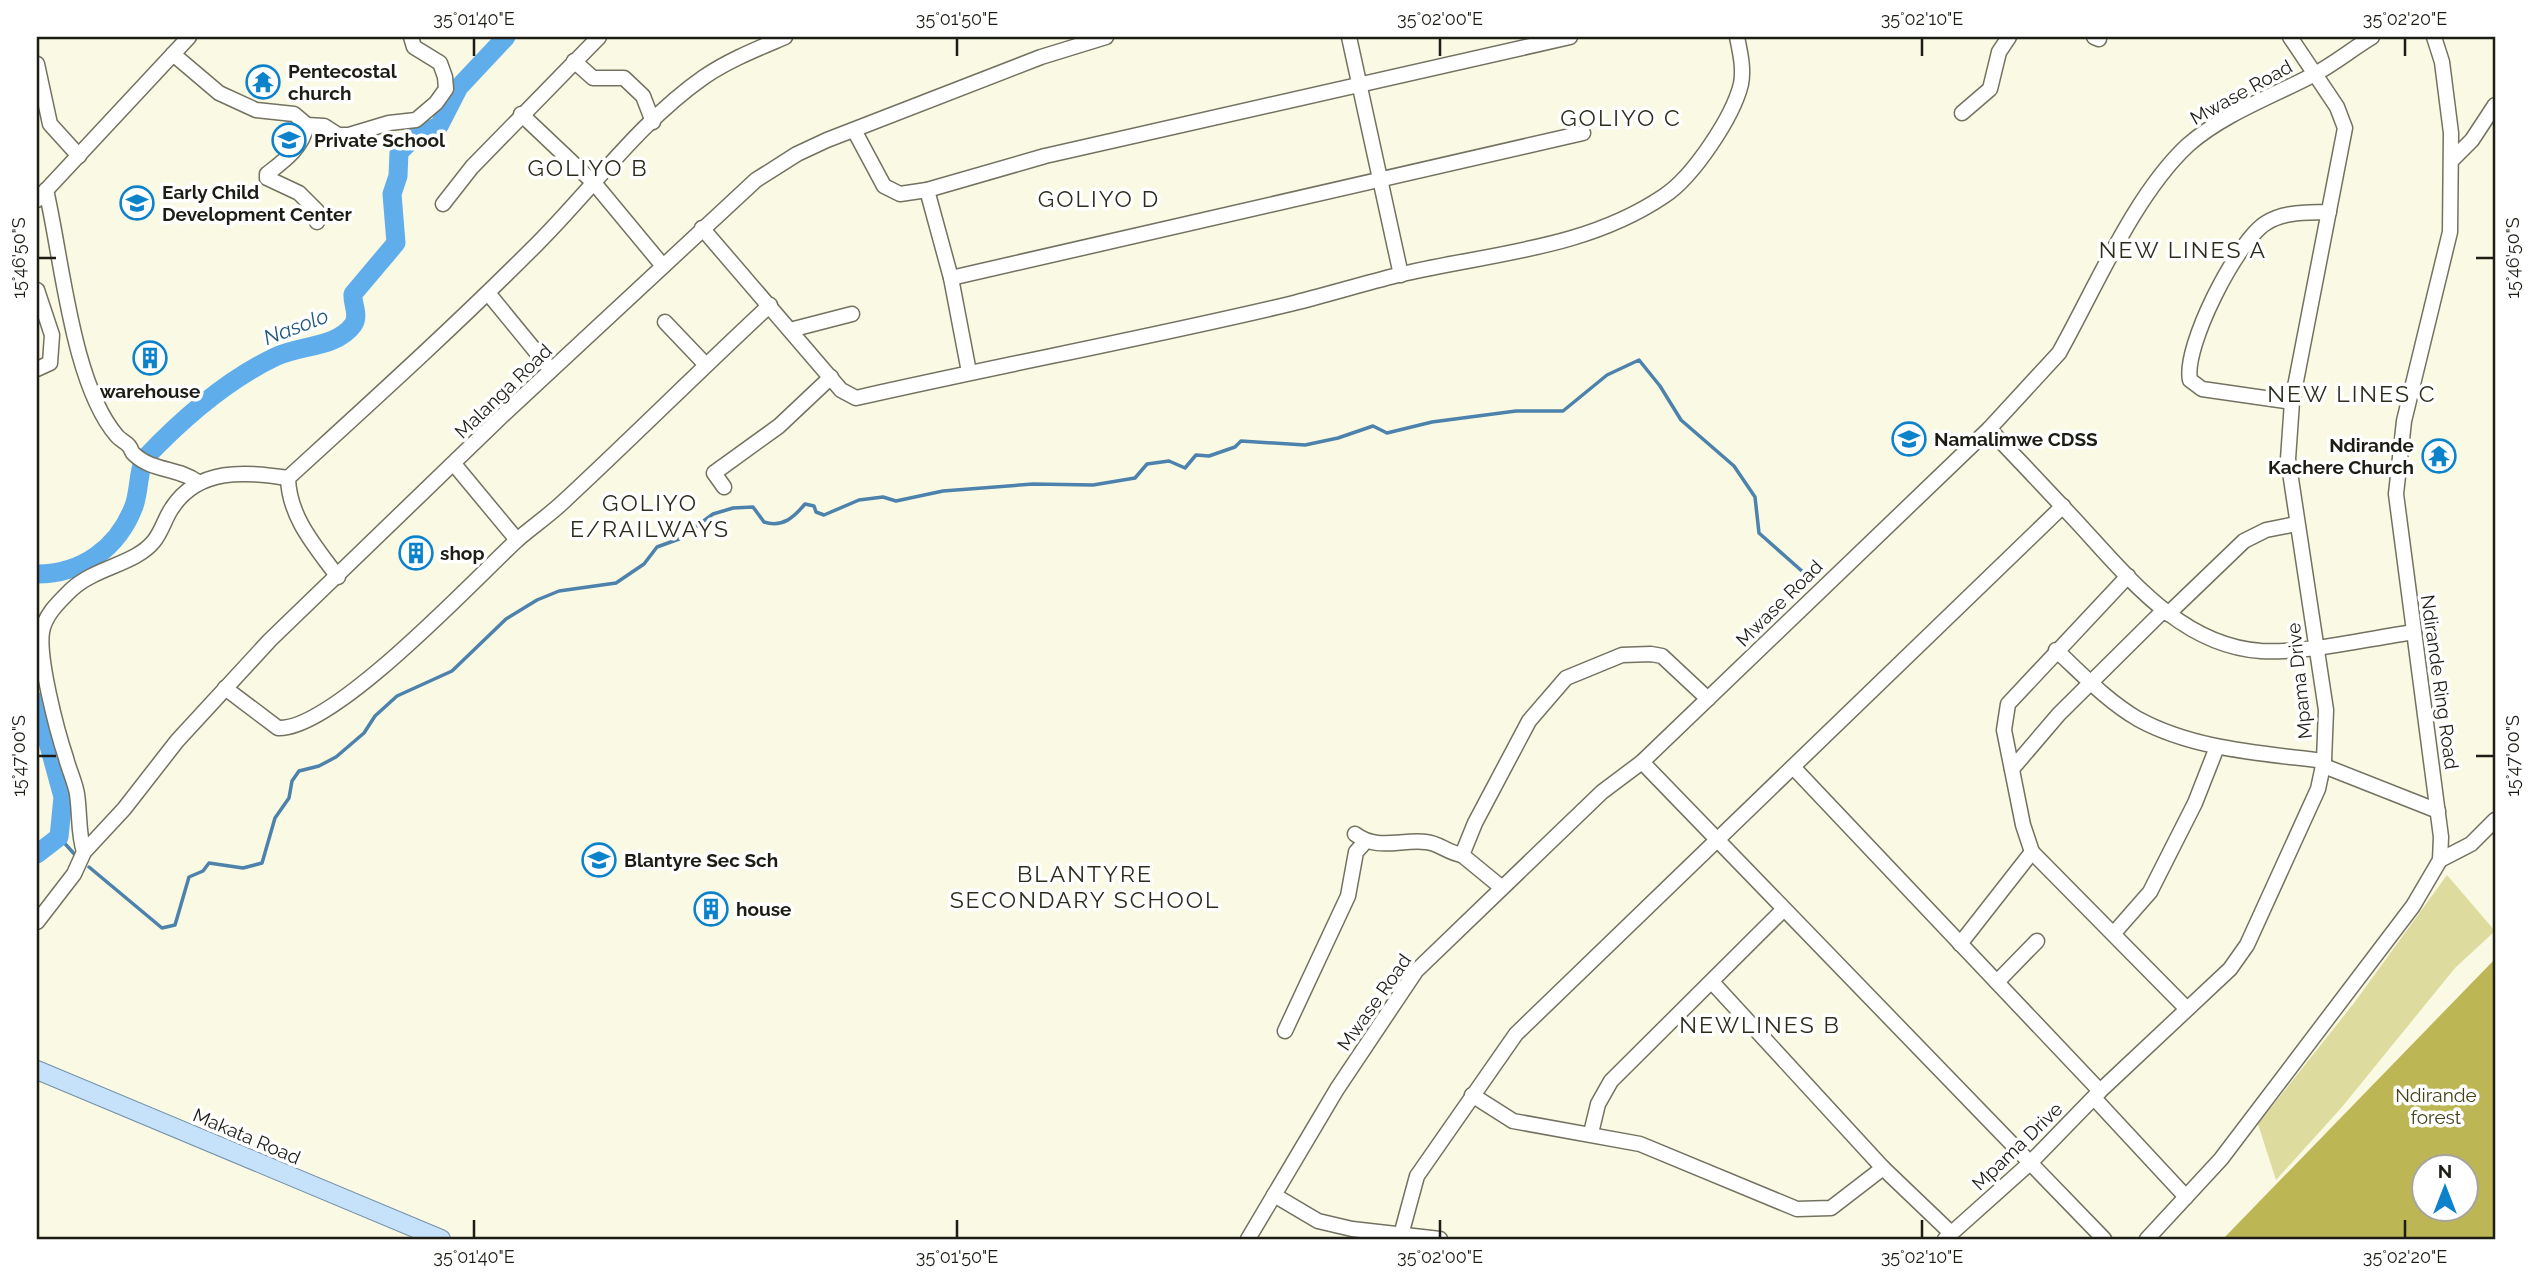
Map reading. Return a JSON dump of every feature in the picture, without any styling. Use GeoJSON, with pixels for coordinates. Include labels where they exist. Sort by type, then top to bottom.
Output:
{"type":"FeatureCollection","features":[{"type":"Feature","properties":{"kind":"main road","name":"Makata Road"},"geometry":{"type":"LineString","coordinates":[[37,1070],[441,1239]]}},
{"type":"Feature","properties":{"kind":"street"},"geometry":{"type":"LineString","coordinates":[[189,37],[41,195],[80,358],[94,395],[117,436],[130,447],[133,454],[157,467],[185,472],[198,482]]}},
{"type":"Feature","properties":{"kind":"street"},"geometry":{"type":"LineString","coordinates":[[173,54],[219,93],[256,110],[294,114],[307,125],[324,126],[338,135],[359,134],[389,123],[416,120],[427,112],[446,89],[440,63],[414,47],[411,37]]}},
{"type":"Feature","properties":{"kind":"street"},"geometry":{"type":"LineString","coordinates":[[443,204],[472,167],[521,114],[599,37]]}},
{"type":"Feature","properties":{"kind":"street"},"geometry":{"type":"LineString","coordinates":[[84,852],[79,837],[77,791],[65,756],[46,673],[42,633],[50,612],[75,587],[108,566],[137,556],[154,541],[172,507],[198,482],[218,475],[288,478],[488,293],[595,184],[623,150],[653,122],[707,75],[785,37]]}},
{"type":"Feature","properties":{"kind":"street","name":"Malanga Road"},"geometry":{"type":"LineString","coordinates":[[37,922],[74,874],[84,852],[225,688],[270,640],[551,370],[702,228],[770,169],[797,154],[854,130],[1041,57],[1106,37]]}},
{"type":"Feature","properties":{"kind":"street"},"geometry":{"type":"LineString","coordinates":[[1349,37],[1401,275]]}},
{"type":"Feature","properties":{"kind":"street"},"geometry":{"type":"LineString","coordinates":[[854,130],[888,190],[900,194],[927,190],[1045,156],[1359,85],[1518,42],[1570,37]]}},
{"type":"Feature","properties":{"kind":"street"},"geometry":{"type":"LineString","coordinates":[[702,228],[841,390],[856,398],[1289,304],[1401,275],[1497,257],[1574,238],[1618,221],[1667,194],[1688,174],[1731,107],[1741,85],[1742,65],[1737,37]]}},
{"type":"Feature","properties":{"kind":"street"},"geometry":{"type":"LineString","coordinates":[[1962,113],[1990,89],[1999,52],[2009,37]]}},
{"type":"Feature","properties":{"kind":"street","name":"Mpama Drive"},"geometry":{"type":"LineString","coordinates":[[1948,1236],[2030,1163],[2097,1095],[2230,969],[2247,945],[2318,789],[2324,764],[2326,710],[2288,459],[2292,402],[2345,128],[2337,107],[2290,37]]}},
{"type":"Feature","properties":{"kind":"street","name":"Mwase Road"},"geometry":{"type":"LineString","coordinates":[[1248,1239],[1337,1089],[1416,971],[1500,887],[1602,792],[1642,762],[1989,429],[2059,353],[2116,246],[2171,163],[2190,143],[2217,125],[2316,73],[2372,37]]}},
{"type":"Feature","properties":{"kind":"street","name":"Ndirande Ring Road"},"geometry":{"type":"LineString","coordinates":[[2434,37],[2447,95],[2453,159],[2448,244],[2404,421],[2396,494],[2438,811],[2440,860]]}},
{"type":"Feature","properties":{"kind":"street"},"geometry":{"type":"LineString","coordinates":[[575,61],[593,78],[624,78],[643,96],[653,122]]}},
{"type":"Feature","properties":{"kind":"street"},"geometry":{"type":"LineString","coordinates":[[37,64],[50,124],[79,156]]}},
{"type":"Feature","properties":{"kind":"street"},"geometry":{"type":"LineString","coordinates":[[2453,159],[2472,140],[2495,105]]}},
{"type":"Feature","properties":{"kind":"street"},"geometry":{"type":"LineString","coordinates":[[521,114],[595,184],[663,266]]}},
{"type":"Feature","properties":{"kind":"street"},"geometry":{"type":"LineString","coordinates":[[307,125],[298,146],[267,174],[267,178],[299,193],[317,211],[317,222]]}},
{"type":"Feature","properties":{"kind":"street"},"geometry":{"type":"LineString","coordinates":[[951,278],[1583,133]]}},
{"type":"Feature","properties":{"kind":"street"},"geometry":{"type":"LineString","coordinates":[[927,190],[951,278],[969,372]]}},
{"type":"Feature","properties":{"kind":"street"},"geometry":{"type":"LineString","coordinates":[[2292,402],[2202,389],[2190,380],[2188,369],[2208,312],[2244,245],[2258,228],[2281,215],[2329,212]]}},
{"type":"Feature","properties":{"kind":"street"},"geometry":{"type":"LineString","coordinates":[[37,290],[52,335],[50,363],[37,369]]}},
{"type":"Feature","properties":{"kind":"street"},"geometry":{"type":"LineString","coordinates":[[488,293],[551,370]]}},
{"type":"Feature","properties":{"kind":"street"},"geometry":{"type":"LineString","coordinates":[[225,688],[270,725],[285,729],[300,724],[336,702],[380,670],[473,586],[517,540],[560,505],[770,305]]}},
{"type":"Feature","properties":{"kind":"street"},"geometry":{"type":"LineString","coordinates":[[790,330],[852,314]]}},
{"type":"Feature","properties":{"kind":"street"},"geometry":{"type":"LineString","coordinates":[[665,322],[706,365]]}},
{"type":"Feature","properties":{"kind":"street"},"geometry":{"type":"LineString","coordinates":[[724,487],[714,472],[779,426],[831,377]]}},
{"type":"Feature","properties":{"kind":"street"},"geometry":{"type":"LineString","coordinates":[[1989,429],[2128,576],[2166,612],[2198,633],[2238,647],[2260,651],[2414,632]]}},
{"type":"Feature","properties":{"kind":"street"},"geometry":{"type":"LineString","coordinates":[[454,464],[517,540]]}},
{"type":"Feature","properties":{"kind":"street"},"geometry":{"type":"LineString","coordinates":[[288,478],[288,494],[303,529],[338,577]]}},
{"type":"Feature","properties":{"kind":"street"},"geometry":{"type":"LineString","coordinates":[[1401,1235],[1418,1177],[1516,1034],[2063,506]]}},
{"type":"Feature","properties":{"kind":"street"},"geometry":{"type":"LineString","coordinates":[[2012,769],[2091,683],[2252,535],[2296,524]]}},
{"type":"Feature","properties":{"kind":"street"},"geometry":{"type":"LineString","coordinates":[[2128,576],[2008,704],[2004,730],[2032,852],[2187,1009]]}},
{"type":"Feature","properties":{"kind":"street"},"geometry":{"type":"LineString","coordinates":[[2056,650],[2091,683],[2139,719],[2175,735],[2217,747],[2324,764],[2438,811]]}},
{"type":"Feature","properties":{"kind":"street"},"geometry":{"type":"LineString","coordinates":[[1462,855],[1475,823],[1529,721],[1566,678],[1622,655],[1651,654],[1662,656],[1708,699]]}},
{"type":"Feature","properties":{"kind":"street"},"geometry":{"type":"LineString","coordinates":[[2114,933],[2150,892],[2195,803],[2217,747]]}},
{"type":"Feature","properties":{"kind":"street"},"geometry":{"type":"LineString","coordinates":[[1642,762],[2104,1239]]}},
{"type":"Feature","properties":{"kind":"street"},"geometry":{"type":"LineString","coordinates":[[1793,767],[1997,982],[2186,1197]]}},
{"type":"Feature","properties":{"kind":"street"},"geometry":{"type":"LineString","coordinates":[[2147,1239],[2221,1158],[2413,905],[2440,860],[2471,844],[2495,820]]}},
{"type":"Feature","properties":{"kind":"street"},"geometry":{"type":"LineString","coordinates":[[1284,1031],[1349,896],[1360,838],[1392,844],[1424,841],[1462,855],[1500,887]]}},
{"type":"Feature","properties":{"kind":"street"},"geometry":{"type":"LineString","coordinates":[[1960,944],[2032,852]]}},
{"type":"Feature","properties":{"kind":"street"},"geometry":{"type":"LineString","coordinates":[[1591,1133],[1598,1104],[1611,1081],[1783,910]]}},
{"type":"Feature","properties":{"kind":"street"},"geometry":{"type":"LineString","coordinates":[[1997,982],[2037,941]]}},
{"type":"Feature","properties":{"kind":"street"},"geometry":{"type":"LineString","coordinates":[[1712,982],[1948,1236]]}},
{"type":"Feature","properties":{"kind":"street"},"geometry":{"type":"LineString","coordinates":[[1472,1095],[1513,1121],[1640,1144],[1797,1209],[1831,1208],[1883,1168]]}},
{"type":"Feature","properties":{"kind":"street"},"geometry":{"type":"LineString","coordinates":[[1274,1195],[1318,1221],[1352,1229],[1440,1239]]}},
{"type":"Feature","properties":{"kind":"shaded area"},"geometry":{"type":"Polygon","coordinates":[[[2447,875],[2495,931],[2455,968],[2342,1107],[2276,1180],[2258,1124],[2354,1003],[2447,875]]]}},
{"type":"Feature","properties":{"kind":"green space","name":"Ndirande forest"},"geometry":{"type":"Polygon","coordinates":[[[2495,959],[2495,1239],[2223,1239],[2495,959]]]}},
{"type":"Feature","properties":{"kind":"waterway","name":"Nasolo"},"geometry":{"type":"LineString","coordinates":[[145,458],[190,415],[239,377],[285,353],[337,338],[353,325],[356,317],[353,294],[396,243],[392,194],[398,176],[399,152],[417,135],[439,126],[459,87],[506,37]]}},
{"type":"Feature","properties":{"kind":"waterway"},"geometry":{"type":"LineString","coordinates":[[89,867],[162,928],[175,925],[189,877],[203,871],[209,863],[243,868],[262,863],[275,818],[289,798],[292,781],[299,771],[319,766],[336,757],[364,733],[375,716],[397,696],[452,671],[506,619],[537,600],[559,591],[616,583],[644,564],[657,547],[679,539],[713,514],[733,508],[753,507],[764,522],[777,524],[792,517],[805,504],[814,506],[816,512],[824,515],[859,500],[883,497],[896,501],[943,491],[1033,484],[1093,485],[1135,478],[1147,464],[1169,461],[1185,468],[1196,455],[1209,456],[1235,447],[1241,441],[1305,445],[1338,438],[1373,426],[1387,433],[1432,422],[1516,411],[1563,411],[1607,375],[1639,360],[1660,386],[1681,420],[1734,466],[1755,497],[1759,533],[1803,572]]}},
{"type":"Feature","properties":{"kind":"waterway"},"geometry":{"type":"LineString","coordinates":[[37,574],[53,573],[83,564],[108,546],[127,521],[134,506],[143,462]]}},
{"type":"Feature","properties":{"kind":"waterway","name":"Nasolo"},"geometry":{"type":"LineString","coordinates":[[37,702],[63,797],[59,837],[37,854]]}},
{"type":"Feature","properties":{"kind":"waterway"},"geometry":{"type":"LineString","coordinates":[[59,837],[77,857]]}},
{"type":"Feature","properties":{"kind":"place","name":"Pentecostal church"},"geometry":{"type":"Point","coordinates":[263,82]}},
{"type":"Feature","properties":{"kind":"place","name":"Private School"},"geometry":{"type":"Point","coordinates":[289,140]}},
{"type":"Feature","properties":{"kind":"place","name":"Early Child Development Center"},"geometry":{"type":"Point","coordinates":[137,203]}},
{"type":"Feature","properties":{"kind":"place","name":"warehouse"},"geometry":{"type":"Point","coordinates":[150,358]}},
{"type":"Feature","properties":{"kind":"place","name":"Namalimwe CDSS"},"geometry":{"type":"Point","coordinates":[1909,439]}},
{"type":"Feature","properties":{"kind":"place","name":"Ndirande Kachere Church"},"geometry":{"type":"Point","coordinates":[2439,456]}},
{"type":"Feature","properties":{"kind":"place","name":"shop"},"geometry":{"type":"Point","coordinates":[416,553]}},
{"type":"Feature","properties":{"kind":"place","name":"Blantyre Sec Sch"},"geometry":{"type":"Point","coordinates":[599,860]}},
{"type":"Feature","properties":{"kind":"place","name":"house"},"geometry":{"type":"Point","coordinates":[711,909]}},
{"type":"Feature","properties":{"kind":"district","name":"GOLIYO C"},"geometry":{"type":"Point","coordinates":[1621,118]}},
{"type":"Feature","properties":{"kind":"district","name":"GOLIYO B"},"geometry":{"type":"Point","coordinates":[588,168]}},
{"type":"Feature","properties":{"kind":"district","name":"GOLIYO D"},"geometry":{"type":"Point","coordinates":[1099,199]}},
{"type":"Feature","properties":{"kind":"district","name":"NEW LINES A"},"geometry":{"type":"Point","coordinates":[2183,250]}},
{"type":"Feature","properties":{"kind":"district","name":"NEW LINES C"},"geometry":{"type":"Point","coordinates":[2352,394]}},
{"type":"Feature","properties":{"kind":"district","name":"GOLIYO E/RAILWAYS"},"geometry":{"type":"Point","coordinates":[650,516]}},
{"type":"Feature","properties":{"kind":"district","name":"BLANTYRE SECONDARY SCHOOL"},"geometry":{"type":"Point","coordinates":[1085,887]}},
{"type":"Feature","properties":{"kind":"district","name":"NEWLINES B"},"geometry":{"type":"Point","coordinates":[1760,1025]}}]}
